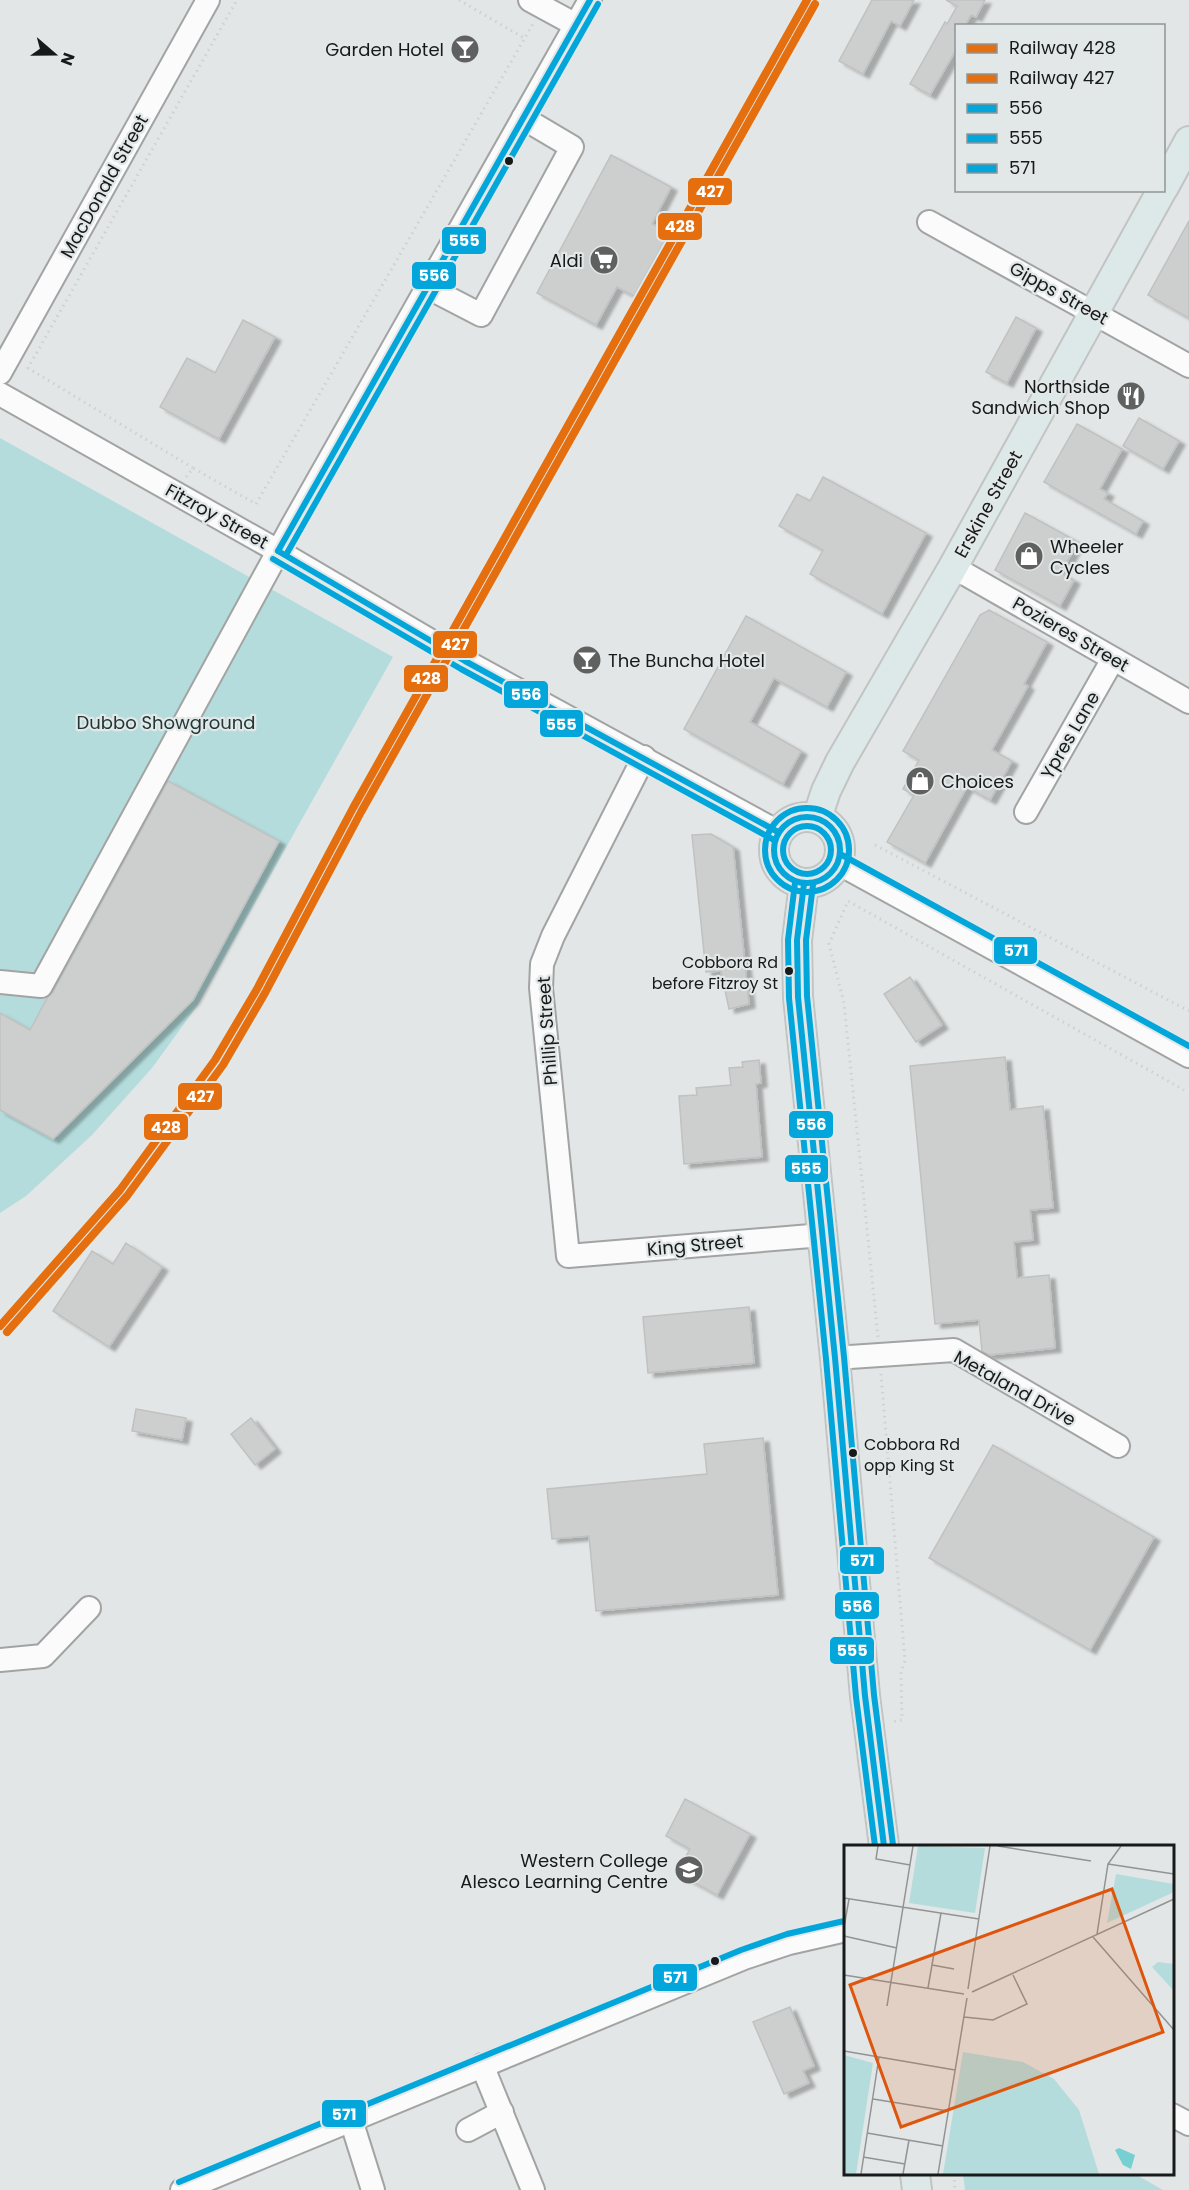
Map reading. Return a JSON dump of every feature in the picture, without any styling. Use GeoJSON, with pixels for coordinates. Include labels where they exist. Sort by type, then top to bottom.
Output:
{"type":"FeatureCollection","features":[{"type":"Feature","properties":{"kind":"main road","name":"Erskine Street"},"geometry":{"type":"LineString","coordinates":[[1165,185],[1189,141]]}},
{"type":"Feature","properties":{"kind":"main road","name":"Erskine Street"},"geometry":{"type":"LineString","coordinates":[[817,818],[826,791],[840,762],[953,567],[1161,192]]}},
{"type":"Feature","properties":{"kind":"main road"},"geometry":{"type":"LineString","coordinates":[[806,816],[825,822],[837,836],[840,854],[838,863],[824,879],[814,883],[804,884],[793,880],[777,865],[774,843],[778,832],[786,824],[806,816]]}},
{"type":"Feature","properties":{"kind":"main road"},"geometry":{"type":"LineString","coordinates":[[804,884],[797,939],[798,997],[835,1358],[865,1696],[884,1845]]}},
{"type":"Feature","properties":{"kind":"main road"},"geometry":{"type":"LineString","coordinates":[[915,2175],[917,2190]]}},
{"type":"Feature","properties":{"kind":"street","name":"MacDonald Street"},"geometry":{"type":"LineString","coordinates":[[0,373],[208,0]]}},
{"type":"Feature","properties":{"kind":"street"},"geometry":{"type":"LineString","coordinates":[[530,0],[576,25]]}},
{"type":"Feature","properties":{"kind":"street"},"geometry":{"type":"LineString","coordinates":[[0,981],[41,986],[278,551],[590,0]]}},
{"type":"Feature","properties":{"kind":"street"},"geometry":{"type":"LineString","coordinates":[[427,287],[481,315],[572,147],[523,118]]}},
{"type":"Feature","properties":{"kind":"street","name":"Gipps Street"},"geometry":{"type":"LineString","coordinates":[[929,222],[1189,366]]}},
{"type":"Feature","properties":{"kind":"street","name":"Fitzroy Street"},"geometry":{"type":"LineString","coordinates":[[0,394],[278,551],[465,661],[778,832]]}},
{"type":"Feature","properties":{"kind":"street","name":"Pozieres Street"},"geometry":{"type":"LineString","coordinates":[[953,567],[1189,702]]}},
{"type":"Feature","properties":{"kind":"street","name":"Ypres Lane"},"geometry":{"type":"LineString","coordinates":[[1026,812],[1113,659]]}},
{"type":"Feature","properties":{"kind":"street","name":"Phillip Street"},"geometry":{"type":"LineString","coordinates":[[568,1256],[540,988],[542,964],[553,936],[644,757]]}},
{"type":"Feature","properties":{"kind":"street"},"geometry":{"type":"LineString","coordinates":[[838,863],[1189,1056]]}},
{"type":"Feature","properties":{"kind":"street","name":"King Street"},"geometry":{"type":"LineString","coordinates":[[568,1256],[823,1235]]}},
{"type":"Feature","properties":{"kind":"street","name":"Metaland Drive"},"geometry":{"type":"LineString","coordinates":[[835,1358],[954,1350],[1118,1446]]}},
{"type":"Feature","properties":{"kind":"street"},"geometry":{"type":"LineString","coordinates":[[0,1660],[43,1656],[89,1608]]}},
{"type":"Feature","properties":{"kind":"street"},"geometry":{"type":"LineString","coordinates":[[182,2190],[744,1958],[789,1943],[844,1930]]}},
{"type":"Feature","properties":{"kind":"street"},"geometry":{"type":"LineString","coordinates":[[482,2065],[533,2190]]}},
{"type":"Feature","properties":{"kind":"street"},"geometry":{"type":"LineString","coordinates":[[468,2130],[502,2112]]}},
{"type":"Feature","properties":{"kind":"street"},"geometry":{"type":"LineString","coordinates":[[1174,2116],[1189,2124]]}},
{"type":"Feature","properties":{"kind":"street"},"geometry":{"type":"LineString","coordinates":[[351,2120],[373,2190]]}},
{"type":"Feature","properties":{"kind":"path"},"geometry":{"type":"LineString","coordinates":[[237,0],[28,368],[256,504],[524,38],[459,0]]}},
{"type":"Feature","properties":{"kind":"path"},"geometry":{"type":"LineString","coordinates":[[176,493],[193,468]]}},
{"type":"Feature","properties":{"kind":"path"},"geometry":{"type":"LineString","coordinates":[[875,845],[1189,1011]]}},
{"type":"Feature","properties":{"kind":"path"},"geometry":{"type":"LineString","coordinates":[[839,919],[848,901],[1184,1090]]}},
{"type":"Feature","properties":{"kind":"path"},"geometry":{"type":"LineString","coordinates":[[954,2175],[955,2190]]}},
{"type":"Feature","properties":{"kind":"green space","name":"Dubbo Showground"},"geometry":{"type":"Polygon","coordinates":[[[0,438],[393,657],[197,1006],[152,1068],[92,1135],[26,1196],[0,1213],[0,438]]]}},
{"type":"Feature","properties":{"kind":"green space"},"geometry":{"type":"Polygon","coordinates":[[[963,2175],[1137,2175],[1163,2190],[965,2190],[963,2175]]]}},
{"type":"Feature","properties":{"kind":"building"},"geometry":{"type":"Polygon","coordinates":[[[872,0],[914,0],[900,26],[891,21],[863,74],[839,61],[872,0]]]}},
{"type":"Feature","properties":{"kind":"building"},"geometry":{"type":"Polygon","coordinates":[[[946,0],[985,0],[976,17],[971,15],[966,24],[955,24],[955,51],[930,95],[910,84],[945,22],[947,24],[957,6],[946,0]]]}},
{"type":"Feature","properties":{"kind":"building","name":"Aldi"},"geometry":{"type":"Polygon","coordinates":[[[611,155],[671,187],[652,224],[669,233],[634,296],[617,287],[596,325],[537,293],[611,155]]]}},
{"type":"Feature","properties":{"kind":"building"},"geometry":{"type":"Polygon","coordinates":[[[1189,221],[1189,318],[1148,295],[1189,221]]]}},
{"type":"Feature","properties":{"kind":"building"},"geometry":{"type":"Polygon","coordinates":[[[1016,317],[1036,328],[1007,383],[986,372],[1016,317]]]}},
{"type":"Feature","properties":{"kind":"building"},"geometry":{"type":"Polygon","coordinates":[[[243,320],[275,337],[219,439],[160,407],[187,358],[215,373],[243,320]]]}},
{"type":"Feature","properties":{"kind":"building"},"geometry":{"type":"Polygon","coordinates":[[[1139,418],[1179,441],[1163,469],[1123,446],[1139,418]]]}},
{"type":"Feature","properties":{"kind":"building"},"geometry":{"type":"Polygon","coordinates":[[[1077,424],[1122,449],[1100,489],[1108,493],[1104,499],[1143,521],[1136,534],[1044,482],[1077,424]]]}},
{"type":"Feature","properties":{"kind":"building"},"geometry":{"type":"Polygon","coordinates":[[[823,477],[926,533],[882,614],[810,574],[823,550],[779,526],[797,494],[810,501],[823,477]]]}},
{"type":"Feature","properties":{"kind":"building"},"geometry":{"type":"Polygon","coordinates":[[[1025,513],[1078,542],[1061,573],[1074,580],[1060,606],[995,570],[1025,513]]]}},
{"type":"Feature","properties":{"kind":"building"},"geometry":{"type":"Polygon","coordinates":[[[989,610],[1047,642],[1024,684],[1028,686],[992,750],[1012,761],[990,800],[967,787],[925,863],[887,842],[914,795],[903,789],[919,760],[903,751],[980,615],[989,610]]]}},
{"type":"Feature","properties":{"kind":"building"},"geometry":{"type":"Polygon","coordinates":[[[746,616],[846,672],[827,707],[774,678],[750,722],[801,751],[783,784],[684,729],[746,616]]]}},
{"type":"Feature","properties":{"kind":"building"},"geometry":{"type":"Polygon","coordinates":[[[168,781],[279,841],[193,1000],[53,1139],[0,1110],[0,1013],[30,1030],[168,781]]]}},
{"type":"Feature","properties":{"kind":"building"},"geometry":{"type":"Polygon","coordinates":[[[711,834],[733,847],[749,1004],[729,1009],[721,971],[706,972],[692,835],[711,834]]]}},
{"type":"Feature","properties":{"kind":"building"},"geometry":{"type":"Polygon","coordinates":[[[910,977],[942,1025],[916,1042],[884,994],[910,977]]]}},
{"type":"Feature","properties":{"kind":"building"},"geometry":{"type":"Polygon","coordinates":[[[1005,1057],[1010,1110],[1043,1106],[1053,1208],[1030,1210],[1033,1240],[1014,1242],[1017,1278],[1049,1275],[1055,1348],[989,1355],[982,1351],[979,1320],[935,1324],[910,1066],[1005,1057]]]}},
{"type":"Feature","properties":{"kind":"building"},"geometry":{"type":"Polygon","coordinates":[[[759,1060],[761,1083],[756,1084],[762,1157],[684,1164],[679,1096],[697,1095],[696,1088],[731,1085],[729,1068],[743,1067],[742,1062],[759,1060]]]}},
{"type":"Feature","properties":{"kind":"building"},"geometry":{"type":"Polygon","coordinates":[[[126,1243],[162,1267],[109,1347],[53,1311],[92,1251],[113,1264],[126,1243]]]}},
{"type":"Feature","properties":{"kind":"building"},"geometry":{"type":"Polygon","coordinates":[[[749,1307],[754,1363],[648,1373],[643,1317],[749,1307]]]}},
{"type":"Feature","properties":{"kind":"building"},"geometry":{"type":"Polygon","coordinates":[[[136,1409],[186,1418],[182,1440],[132,1431],[136,1409]]]}},
{"type":"Feature","properties":{"kind":"building"},"geometry":{"type":"Polygon","coordinates":[[[251,1418],[275,1449],[255,1465],[231,1434],[251,1418]]]}},
{"type":"Feature","properties":{"kind":"building"},"geometry":{"type":"Polygon","coordinates":[[[763,1438],[778,1595],[596,1611],[589,1536],[552,1539],[547,1489],[707,1474],[704,1444],[763,1438]]]}},
{"type":"Feature","properties":{"kind":"building"},"geometry":{"type":"Polygon","coordinates":[[[993,1445],[1154,1537],[1090,1650],[929,1558],[993,1445]]]}},
{"type":"Feature","properties":{"kind":"building"},"geometry":{"type":"Polygon","coordinates":[[[685,1799],[750,1834],[717,1895],[677,1873],[690,1849],[666,1836],[685,1799]]]}},
{"type":"Feature","properties":{"kind":"building"},"geometry":{"type":"Polygon","coordinates":[[[790,2007],[814,2066],[803,2071],[809,2083],[784,2094],[753,2022],[790,2007]]]}},
{"type":"Feature","properties":{"kind":"rail line","name":"428"},"geometry":{"type":"LineString","coordinates":[[0,1326],[120,1190],[215,1060],[257,989],[353,808],[807,0]]}},
{"type":"Feature","properties":{"kind":"rail line","name":"427"},"geometry":{"type":"LineString","coordinates":[[7,1332],[127,1196],[223,1065],[265,993],[361,812],[815,4]]}},
{"type":"Feature","properties":{"kind":"transit line","name":"556"},"geometry":{"type":"LineString","coordinates":[[278,551],[590,0]]}},
{"type":"Feature","properties":{"kind":"transit line","name":"555"},"geometry":{"type":"LineString","coordinates":[[286,555],[598,4]]}},
{"type":"Feature","properties":{"kind":"transit line","name":"556"},"geometry":{"type":"LineString","coordinates":[[278,551],[465,661],[778,832]]}},
{"type":"Feature","properties":{"kind":"transit line","name":"555"},"geometry":{"type":"LineString","coordinates":[[273,559],[461,669],[774,840]]}},
{"type":"Feature","properties":{"kind":"transit line","name":"555"},"geometry":{"type":"LineString","coordinates":[[807,808],[823,811],[837,820],[846,834],[849,850],[846,866],[837,880],[823,889],[807,892],[791,889],[777,880],[768,866],[765,850],[768,834],[777,820],[791,811],[807,808]]}},
{"type":"Feature","properties":{"kind":"transit line","name":"556"},"geometry":{"type":"LineString","coordinates":[[813,817],[831,826],[838,837],[840,850],[838,863],[831,874],[820,881],[801,883],[783,874],[776,863],[774,844],[783,826],[794,819],[813,817]]}},
{"type":"Feature","properties":{"kind":"transit line","name":"571"},"geometry":{"type":"LineString","coordinates":[[802,826],[812,826],[824,833],[831,845],[831,850],[831,855],[824,867],[812,874],[802,874],[787,863],[783,855],[783,845],[794,830],[802,826]]}},
{"type":"Feature","properties":{"kind":"transit line","name":"571"},"geometry":{"type":"LineString","coordinates":[[842,855],[1189,1046]]}},
{"type":"Feature","properties":{"kind":"transit line","name":"555"},"geometry":{"type":"LineString","coordinates":[[795,883],[788,940],[789,998],[826,1359],[856,1697],[875,1845]]}},
{"type":"Feature","properties":{"kind":"transit line","name":"556"},"geometry":{"type":"LineString","coordinates":[[804,884],[797,940],[798,997],[835,1358],[865,1696],[884,1845]]}},
{"type":"Feature","properties":{"kind":"transit line","name":"571"},"geometry":{"type":"LineString","coordinates":[[813,885],[806,940],[807,996],[844,1357],[874,1695],[893,1845]]}},
{"type":"Feature","properties":{"kind":"transit line","name":"571"},"geometry":{"type":"LineString","coordinates":[[179,2182],[741,1950],[787,1934],[844,1921]]}},
{"type":"Feature","properties":{"kind":"place","name":"Garden Hotel"},"geometry":{"type":"Point","coordinates":[465,49]}},
{"type":"Feature","properties":{"kind":"place","name":"Aldi"},"geometry":{"type":"Point","coordinates":[604,260]}},
{"type":"Feature","properties":{"kind":"place","name":"Northside Sandwich Shop"},"geometry":{"type":"Point","coordinates":[1131,396]}},
{"type":"Feature","properties":{"kind":"place","name":"Wheeler Cycles"},"geometry":{"type":"Point","coordinates":[1029,556]}},
{"type":"Feature","properties":{"kind":"place","name":"The Buncha Hotel"},"geometry":{"type":"Point","coordinates":[587,660]}},
{"type":"Feature","properties":{"kind":"place","name":"Choices"},"geometry":{"type":"Point","coordinates":[920,781]}},
{"type":"Feature","properties":{"kind":"place","name":"Cobbora Rd before Fitzroy St"},"geometry":{"type":"Point","coordinates":[789,971]}},
{"type":"Feature","properties":{"kind":"place","name":"Cobbora Rd opp King St"},"geometry":{"type":"Point","coordinates":[853,1453]}},
{"type":"Feature","properties":{"kind":"place","name":"Western College Alesco Learning Centre"},"geometry":{"type":"Point","coordinates":[689,1870]}}]}
